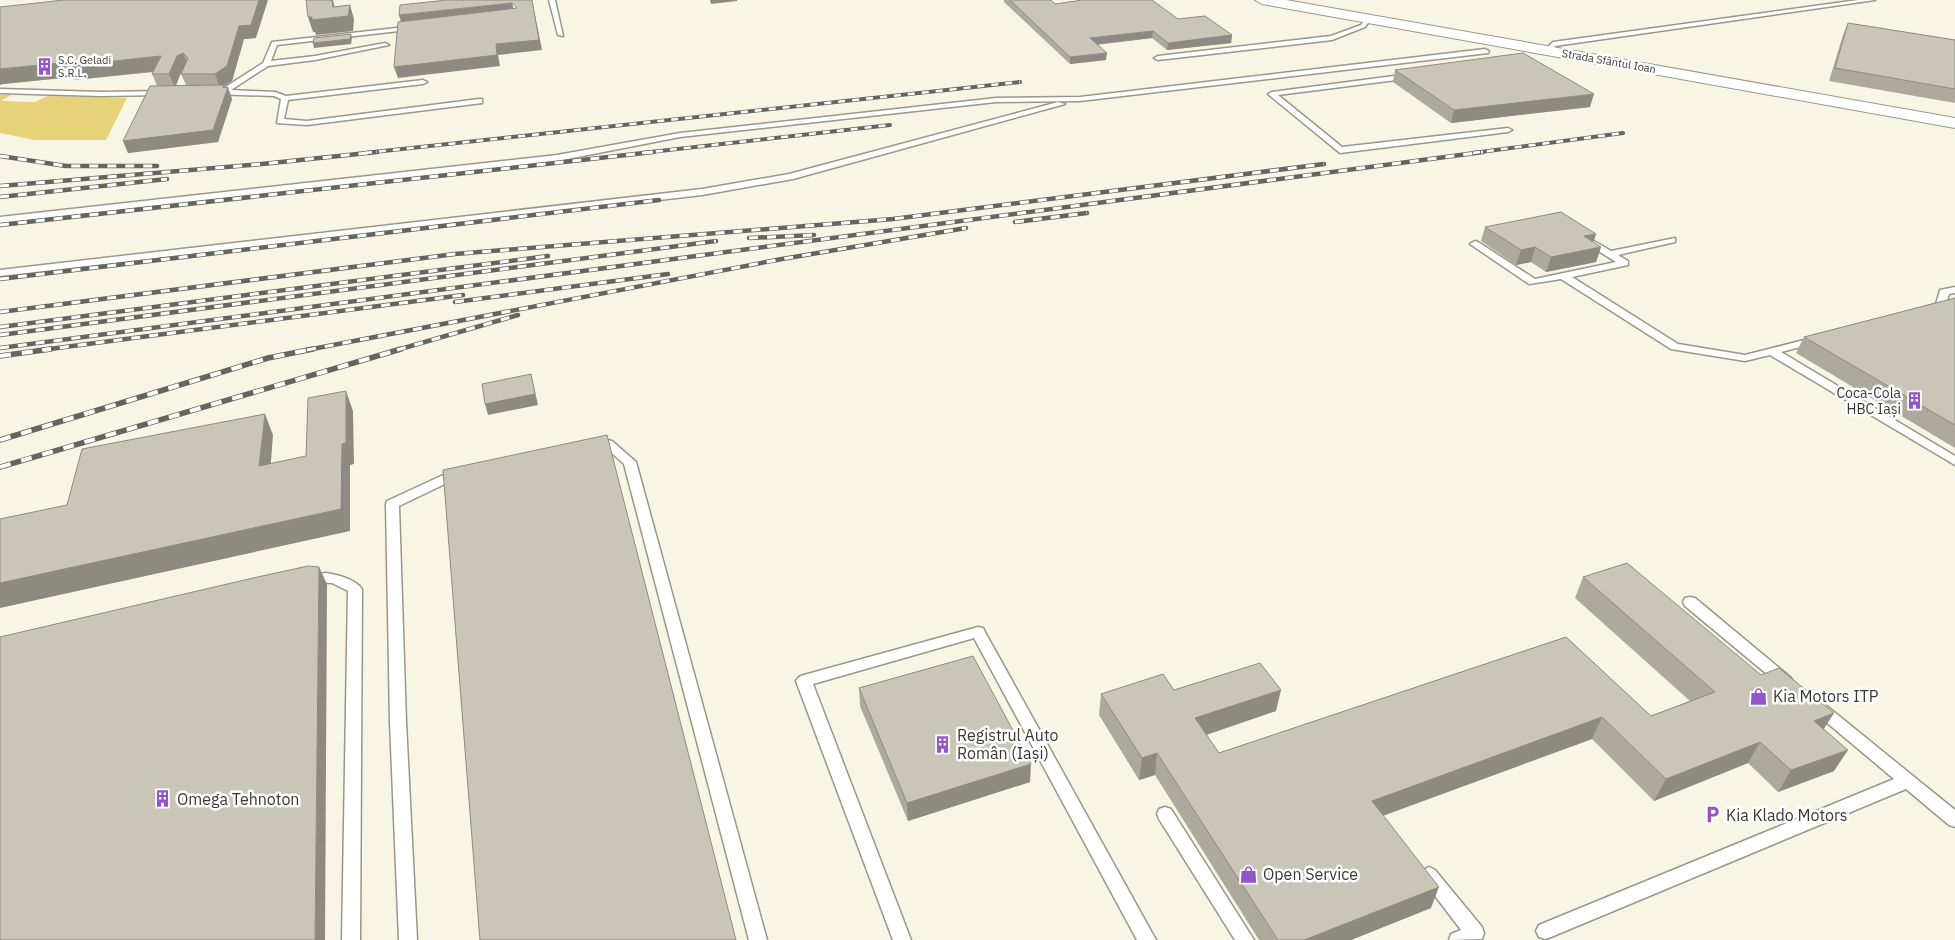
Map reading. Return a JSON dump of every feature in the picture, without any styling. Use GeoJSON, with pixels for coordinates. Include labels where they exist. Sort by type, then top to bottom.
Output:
{"type":"FeatureCollection","features":[{"type":"Feature","properties":{"kind":"main road","name":"Strada Sfântul Ioan"},"geometry":{"type":"LineString","coordinates":[[1262,0],[1368,19],[1491,49],[1549,50],[1955,123]]}},
{"type":"Feature","properties":{"kind":"lane"},"geometry":{"type":"LineString","coordinates":[[552,0],[561,35]]}},
{"type":"Feature","properties":{"kind":"lane"},"geometry":{"type":"LineString","coordinates":[[1549,50],[1553,44],[1872,0]]}},
{"type":"Feature","properties":{"kind":"lane"},"geometry":{"type":"LineString","coordinates":[[1158,58],[1332,38],[1363,26],[1368,19]]}},
{"type":"Feature","properties":{"kind":"lane"},"geometry":{"type":"LineString","coordinates":[[266,64],[274,43],[418,28]]}},
{"type":"Feature","properties":{"kind":"lane"},"geometry":{"type":"LineString","coordinates":[[223,92],[266,64],[315,58],[386,45]]}},
{"type":"Feature","properties":{"kind":"lane"},"geometry":{"type":"LineString","coordinates":[[0,220],[557,158],[680,135],[996,100],[1080,99],[1491,49]]}},
{"type":"Feature","properties":{"kind":"lane"},"geometry":{"type":"LineString","coordinates":[[1418,75],[1272,94],[1340,150],[1508,130]]}},
{"type":"Feature","properties":{"kind":"lane"},"geometry":{"type":"LineString","coordinates":[[205,92],[274,94],[284,98],[423,82]]}},
{"type":"Feature","properties":{"kind":"lane"},"geometry":{"type":"LineString","coordinates":[[0,91],[100,94],[169,93]]}},
{"type":"Feature","properties":{"kind":"lane"},"geometry":{"type":"LineString","coordinates":[[284,98],[280,121],[307,123],[479,101]]}},
{"type":"Feature","properties":{"kind":"lane"},"geometry":{"type":"LineString","coordinates":[[0,273],[702,192],[790,177],[1080,99]]}},
{"type":"Feature","properties":{"kind":"lane"},"geometry":{"type":"LineString","coordinates":[[1476,244],[1533,282],[1625,262],[1580,236]]}},
{"type":"Feature","properties":{"kind":"lane"},"geometry":{"type":"LineString","coordinates":[[1609,254],[1672,240]]}},
{"type":"Feature","properties":{"kind":"lane"},"geometry":{"type":"LineString","coordinates":[[1563,276],[1675,347],[1745,358],[1828,336]]}},
{"type":"Feature","properties":{"kind":"lane"},"geometry":{"type":"LineString","coordinates":[[1922,311],[1941,306],[1944,292],[1955,290]]}},
{"type":"Feature","properties":{"kind":"lane"},"geometry":{"type":"LineString","coordinates":[[1772,352],[1955,461]]}},
{"type":"Feature","properties":{"kind":"lane"},"geometry":{"type":"LineString","coordinates":[[579,450],[608,444],[630,462],[758,940]]}},
{"type":"Feature","properties":{"kind":"lane"},"geometry":{"type":"LineString","coordinates":[[408,940],[398,722],[392,504],[445,479],[474,472]]}},
{"type":"Feature","properties":{"kind":"lane"},"geometry":{"type":"LineString","coordinates":[[288,584],[316,577],[338,578],[355,589],[351,940]]}},
{"type":"Feature","properties":{"kind":"lane"},"geometry":{"type":"LineString","coordinates":[[1690,602],[1955,820]]}},
{"type":"Feature","properties":{"kind":"lane"},"geometry":{"type":"LineString","coordinates":[[902,940],[804,681],[978,632],[1146,940]]}},
{"type":"Feature","properties":{"kind":"lane"},"geometry":{"type":"LineString","coordinates":[[1544,931],[1908,781]]}},
{"type":"Feature","properties":{"kind":"lane"},"geometry":{"type":"LineString","coordinates":[[1165,814],[1244,940]]}},
{"type":"Feature","properties":{"kind":"lane"},"geometry":{"type":"LineString","coordinates":[[1417,860],[1475,933],[1458,940]]}},
{"type":"Feature","properties":{"kind":"shaded area"},"geometry":{"type":"Polygon","coordinates":[[[0,95],[11,95],[1,101],[36,102],[47,96],[127,98],[106,140],[35,140],[0,133],[0,95]]]}},
{"type":"Feature","properties":{"kind":"building"},"geometry":{"type":"Polygon","coordinates":[[[64,0],[259,0],[251,25],[239,26],[227,66],[215,74],[181,74],[188,58],[183,53],[177,56],[169,74],[152,74],[161,56],[67,66],[70,62],[0,69],[0,7],[64,0]]]}},
{"type":"Feature","properties":{"kind":"building"},"geometry":{"type":"Polygon","coordinates":[[[306,0],[332,0],[333,7],[350,5],[348,16],[312,20],[312,17],[308,17],[306,0]]]}},
{"type":"Feature","properties":{"kind":"building"},"geometry":{"type":"Polygon","coordinates":[[[447,0],[532,0],[539,40],[496,44],[497,55],[394,67],[398,22],[517,8],[512,3],[399,15],[400,5],[447,0]]]}},
{"type":"Feature","properties":{"kind":"building"},"geometry":{"type":"Polygon","coordinates":[[[1010,0],[1051,0],[1055,4],[1083,0],[1152,0],[1178,19],[1205,16],[1232,35],[1168,43],[1153,31],[1090,38],[1107,53],[1070,57],[1010,0]]]}},
{"type":"Feature","properties":{"kind":"building"},"geometry":{"type":"Polygon","coordinates":[[[1848,23],[1955,40],[1955,89],[1835,68],[1848,23]]]}},
{"type":"Feature","properties":{"kind":"building"},"geometry":{"type":"Polygon","coordinates":[[[351,34],[350,39],[313,43],[314,38],[351,34]]]}},
{"type":"Feature","properties":{"kind":"building"},"geometry":{"type":"Polygon","coordinates":[[[1523,53],[1594,94],[1454,110],[1395,70],[1523,53]]]}},
{"type":"Feature","properties":{"kind":"building"},"geometry":{"type":"Polygon","coordinates":[[[224,85],[223,88],[228,87],[213,130],[123,141],[150,86],[224,85]]]}},
{"type":"Feature","properties":{"kind":"building"},"geometry":{"type":"Polygon","coordinates":[[[1561,212],[1596,234],[1584,236],[1601,247],[1551,257],[1535,247],[1521,250],[1485,227],[1561,212]]]}},
{"type":"Feature","properties":{"kind":"building","name":"Coca-Cola HBC Iași"},"geometry":{"type":"Polygon","coordinates":[[[1955,298],[1955,425],[1804,337],[1955,298]]]}},
{"type":"Feature","properties":{"kind":"building"},"geometry":{"type":"Polygon","coordinates":[[[531,374],[535,394],[485,404],[482,384],[531,374]]]}},
{"type":"Feature","properties":{"kind":"building"},"geometry":{"type":"Polygon","coordinates":[[[346,391],[346,443],[342,444],[341,509],[0,583],[0,519],[67,505],[82,449],[265,414],[259,466],[306,456],[308,398],[346,391]]]}},
{"type":"Feature","properties":{"kind":"building"},"geometry":{"type":"Polygon","coordinates":[[[607,435],[736,940],[480,940],[443,470],[607,435]]]}},
{"type":"Feature","properties":{"kind":"building"},"geometry":{"type":"Polygon","coordinates":[[[1627,563],[1761,675],[1779,668],[1834,713],[1814,721],[1848,750],[1791,770],[1760,742],[1666,779],[1602,717],[1372,801],[1439,887],[1304,940],[1278,940],[1157,753],[1142,758],[1101,694],[1163,674],[1174,690],[1260,663],[1281,690],[1195,718],[1219,753],[1566,637],[1651,716],[1715,692],[1583,577],[1627,563]]]}},
{"type":"Feature","properties":{"kind":"building","name":"Omega Tehnoton"},"geometry":{"type":"Polygon","coordinates":[[[308,566],[319,567],[315,940],[0,940],[0,637],[308,566]]]}},
{"type":"Feature","properties":{"kind":"building","name":"Registrul Auto Român (Iași)"},"geometry":{"type":"Polygon","coordinates":[[[973,656],[1031,764],[907,803],[859,688],[973,656]]]}},
{"type":"Feature","properties":{"kind":"railway"},"geometry":{"type":"LineString","coordinates":[[365,153],[1020,82]]}},
{"type":"Feature","properties":{"kind":"railway"},"geometry":{"type":"LineString","coordinates":[[642,153],[890,125]]}},
{"type":"Feature","properties":{"kind":"railway"},"geometry":{"type":"LineString","coordinates":[[1473,153],[1623,133]]}},
{"type":"Feature","properties":{"kind":"railway"},"geometry":{"type":"LineString","coordinates":[[0,186],[262,164],[377,152]]}},
{"type":"Feature","properties":{"kind":"railway"},"geometry":{"type":"LineString","coordinates":[[0,225],[653,152]]}},
{"type":"Feature","properties":{"kind":"railway"},"geometry":{"type":"LineString","coordinates":[[0,348],[1483,152]]}},
{"type":"Feature","properties":{"kind":"railway"},"geometry":{"type":"LineString","coordinates":[[0,156],[66,166],[157,166]]}},
{"type":"Feature","properties":{"kind":"railway"},"geometry":{"type":"LineString","coordinates":[[0,312],[455,254],[893,219],[1324,164]]}},
{"type":"Feature","properties":{"kind":"railway"},"geometry":{"type":"LineString","coordinates":[[0,197],[167,179]]}},
{"type":"Feature","properties":{"kind":"railway"},"geometry":{"type":"LineString","coordinates":[[0,279],[659,200]]}},
{"type":"Feature","properties":{"kind":"railway"},"geometry":{"type":"LineString","coordinates":[[1015,222],[1087,213]]}},
{"type":"Feature","properties":{"kind":"railway"},"geometry":{"type":"LineString","coordinates":[[307,350],[782,259],[966,228]]}},
{"type":"Feature","properties":{"kind":"railway"},"geometry":{"type":"LineString","coordinates":[[749,238],[814,235]]}},
{"type":"Feature","properties":{"kind":"railway"},"geometry":{"type":"LineString","coordinates":[[0,335],[716,241]]}},
{"type":"Feature","properties":{"kind":"railway"},"geometry":{"type":"LineString","coordinates":[[0,327],[548,256]]}},
{"type":"Feature","properties":{"kind":"railway"},"geometry":{"type":"LineString","coordinates":[[455,302],[668,274]]}},
{"type":"Feature","properties":{"kind":"railway"},"geometry":{"type":"LineString","coordinates":[[42,350],[463,295]]}},
{"type":"Feature","properties":{"kind":"railway"},"geometry":{"type":"LineString","coordinates":[[397,350],[518,315]]}},
{"type":"Feature","properties":{"kind":"railway"},"geometry":{"type":"LineString","coordinates":[[0,356],[51,349]]}},
{"type":"Feature","properties":{"kind":"railway"},"geometry":{"type":"LineString","coordinates":[[0,440],[268,358],[313,349]]}},
{"type":"Feature","properties":{"kind":"railway"},"geometry":{"type":"LineString","coordinates":[[0,467],[401,349]]}},
{"type":"Feature","properties":{"kind":"place","name":"S.C. Geladi S.R.L."},"geometry":{"type":"Point","coordinates":[44,66]}},
{"type":"Feature","properties":{"kind":"place","name":"Coca-Cola HBC Iași"},"geometry":{"type":"Point","coordinates":[1915,401]}},
{"type":"Feature","properties":{"kind":"place","name":"Kia Motors ITP"},"geometry":{"type":"Point","coordinates":[1759,696]}},
{"type":"Feature","properties":{"kind":"place","name":"Registrul Auto Român (Iași)"},"geometry":{"type":"Point","coordinates":[943,744]}},
{"type":"Feature","properties":{"kind":"place","name":"Omega Tehnoton"},"geometry":{"type":"Point","coordinates":[163,799]}},
{"type":"Feature","properties":{"kind":"place","name":"Kia Klado Motors"},"geometry":{"type":"Point","coordinates":[1712,815]}},
{"type":"Feature","properties":{"kind":"place","name":"Open Service"},"geometry":{"type":"Point","coordinates":[1249,874]}}]}
